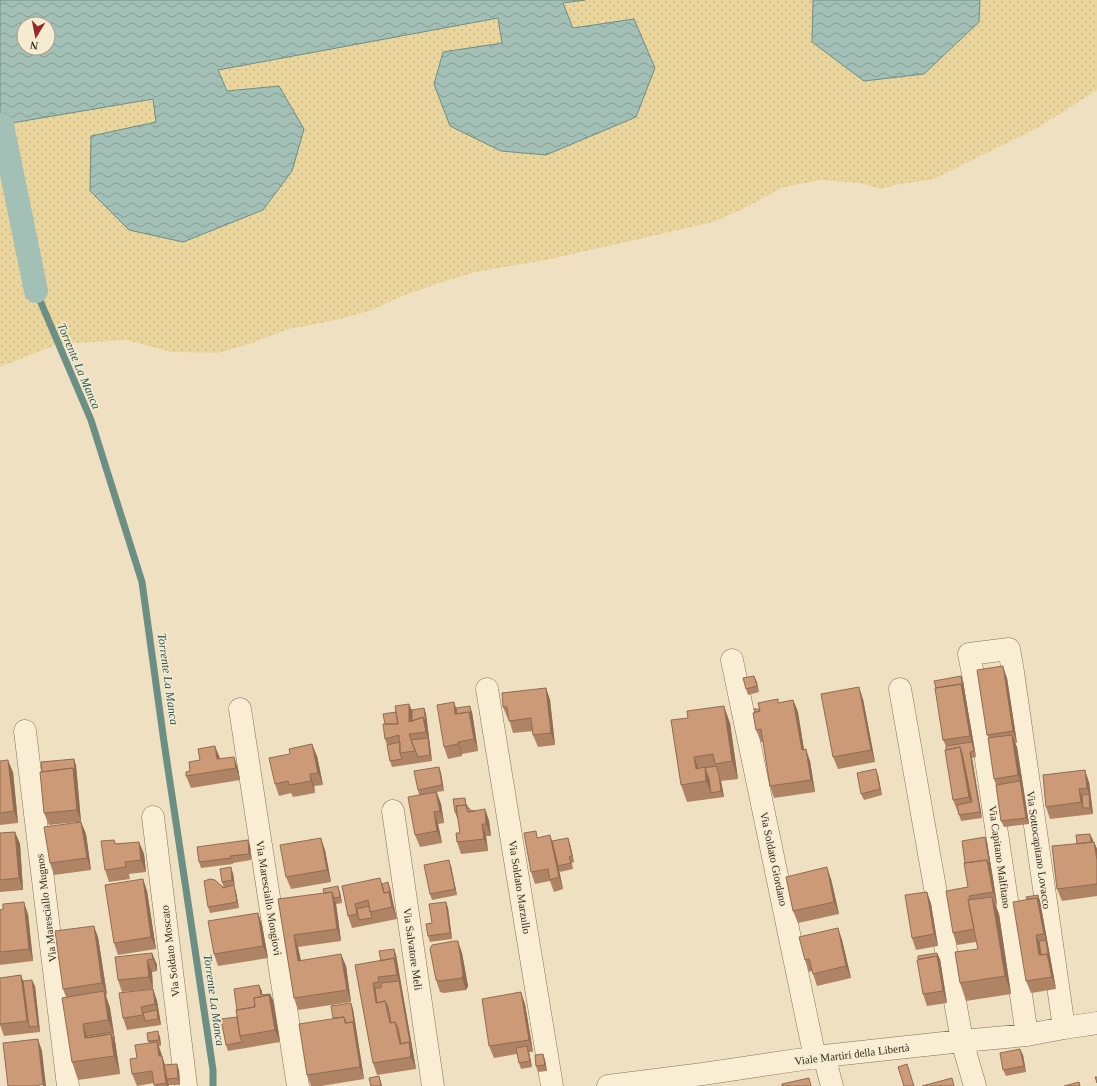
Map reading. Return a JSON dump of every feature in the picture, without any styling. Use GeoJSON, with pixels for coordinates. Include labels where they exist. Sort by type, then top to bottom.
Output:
{"type":"FeatureCollection","features":[{"type":"Feature","properties":{"kind":"street","name":"Via Sottocapitano Lovacco"},"geometry":{"type":"LineString","coordinates":[[974,679],[969,654],[1009,649],[1064,1028]]}},
{"type":"Feature","properties":{"kind":"street","name":"Via Soldato Giordano"},"geometry":{"type":"LineString","coordinates":[[732,660],[820,1057],[832,1086]]}},
{"type":"Feature","properties":{"kind":"street","name":"Via Capitano Malfitano"},"geometry":{"type":"LineString","coordinates":[[974,679],[1026,1035]]}},
{"type":"Feature","properties":{"kind":"street","name":"Via Soldato Marzullo"},"geometry":{"type":"LineString","coordinates":[[487,689],[552,1086]]}},
{"type":"Feature","properties":{"kind":"street"},"geometry":{"type":"LineString","coordinates":[[900,689],[962,1041],[975,1086]]}},
{"type":"Feature","properties":{"kind":"street","name":"Via Maresciallo Mongiovì"},"geometry":{"type":"LineString","coordinates":[[240,709],[298,1086]]}},
{"type":"Feature","properties":{"kind":"street","name":"Via Maresciallo Mugnos"},"geometry":{"type":"LineString","coordinates":[[25,731],[68,1086]]}},
{"type":"Feature","properties":{"kind":"street","name":"Via Salvatore Meli"},"geometry":{"type":"LineString","coordinates":[[393,812],[433,1086]]}},
{"type":"Feature","properties":{"kind":"street","name":"Via Soldato Moscato"},"geometry":{"type":"LineString","coordinates":[[153,817],[186,1086]]}},
{"type":"Feature","properties":{"kind":"street","name":"Viale Martiri della Libertà"},"geometry":{"type":"LineString","coordinates":[[608,1086],[705,1080],[820,1057],[1026,1035],[1097,1023]]}},
{"type":"Feature","properties":{"kind":"sand"},"geometry":{"type":"Polygon","coordinates":[[[585,0],[813,0],[812,42],[979,22],[980,0],[1097,0],[1097,90],[1039,127],[934,179],[895,185],[882,189],[859,183],[820,180],[781,188],[747,207],[713,222],[551,259],[476,272],[405,295],[369,311],[332,321],[289,329],[249,344],[218,353],[171,352],[127,340],[58,344],[0,367],[0,125],[153,99],[157,122],[91,136],[183,242],[263,210],[279,86],[226,91],[217,70],[498,18],[503,43],[443,52],[434,84],[573,28],[563,3],[585,0]]]}},
{"type":"Feature","properties":{"kind":"water"},"geometry":{"type":"Polygon","coordinates":[[[0,0],[585,0],[563,3],[573,28],[634,19],[655,68],[636,117],[546,155],[501,151],[450,126],[434,84],[443,52],[502,43],[498,18],[218,70],[227,91],[279,86],[304,129],[292,171],[263,210],[183,242],[129,230],[90,191],[91,136],[156,122],[153,99],[0,125],[0,0]]]}},
{"type":"Feature","properties":{"kind":"water"},"geometry":{"type":"Polygon","coordinates":[[[813,0],[980,0],[979,22],[924,74],[864,81],[812,42],[813,0]]]}},
{"type":"Feature","properties":{"kind":"building"},"geometry":{"type":"Polygon","coordinates":[[[1003,666],[1013,731],[987,735],[977,670],[1003,666]]]}},
{"type":"Feature","properties":{"kind":"building"},"geometry":{"type":"Polygon","coordinates":[[[754,676],[757,686],[746,689],[743,678],[754,676]]]}},
{"type":"Feature","properties":{"kind":"building"},"geometry":{"type":"Polygon","coordinates":[[[961,676],[963,690],[961,684],[936,688],[934,681],[961,676]]]}},
{"type":"Feature","properties":{"kind":"building"},"geometry":{"type":"Polygon","coordinates":[[[961,684],[970,736],[943,740],[935,688],[961,684]]]}},
{"type":"Feature","properties":{"kind":"building"},"geometry":{"type":"Polygon","coordinates":[[[859,687],[871,750],[833,757],[821,694],[859,687]]]}},
{"type":"Feature","properties":{"kind":"building"},"geometry":{"type":"Polygon","coordinates":[[[546,688],[551,733],[533,735],[531,718],[509,721],[507,707],[503,707],[502,693],[546,688]]]}},
{"type":"Feature","properties":{"kind":"building"},"geometry":{"type":"Polygon","coordinates":[[[778,699],[778,703],[793,700],[802,750],[806,749],[811,780],[770,786],[761,729],[756,730],[753,713],[760,711],[758,703],[778,699]]]}},
{"type":"Feature","properties":{"kind":"building"},"geometry":{"type":"Polygon","coordinates":[[[454,702],[455,714],[469,712],[474,739],[458,742],[458,744],[444,747],[437,705],[454,702]]]}},
{"type":"Feature","properties":{"kind":"building"},"geometry":{"type":"Polygon","coordinates":[[[409,704],[409,722],[423,717],[426,732],[409,734],[415,751],[400,753],[399,735],[385,739],[383,724],[398,724],[395,706],[409,704]]]}},
{"type":"Feature","properties":{"kind":"building"},"geometry":{"type":"Polygon","coordinates":[[[470,706],[471,718],[469,712],[457,714],[456,708],[470,706]]]}},
{"type":"Feature","properties":{"kind":"building"},"geometry":{"type":"Polygon","coordinates":[[[724,706],[732,761],[715,764],[713,754],[694,757],[696,769],[705,767],[706,781],[681,785],[671,720],[688,718],[687,711],[724,706]]]}},
{"type":"Feature","properties":{"kind":"building"},"geometry":{"type":"Polygon","coordinates":[[[424,708],[426,723],[423,717],[412,721],[412,710],[424,708]]]}},
{"type":"Feature","properties":{"kind":"building"},"geometry":{"type":"Polygon","coordinates":[[[754,709],[759,709],[760,711],[755,712],[754,709]]]}},
{"type":"Feature","properties":{"kind":"building"},"geometry":{"type":"Polygon","coordinates":[[[396,712],[398,724],[385,724],[383,714],[396,712]]]}},
{"type":"Feature","properties":{"kind":"building"},"geometry":{"type":"Polygon","coordinates":[[[1012,735],[1018,775],[994,779],[988,738],[1012,735]]]}},
{"type":"Feature","properties":{"kind":"building"},"geometry":{"type":"Polygon","coordinates":[[[428,738],[430,755],[418,757],[411,740],[428,738]]]}},
{"type":"Feature","properties":{"kind":"building"},"geometry":{"type":"Polygon","coordinates":[[[400,742],[400,753],[402,759],[390,761],[387,745],[400,742]]]}},
{"type":"Feature","properties":{"kind":"building"},"geometry":{"type":"Polygon","coordinates":[[[972,742],[974,751],[970,752],[980,812],[959,815],[957,805],[972,802],[960,747],[946,750],[946,746],[972,742]]]}},
{"type":"Feature","properties":{"kind":"building"},"geometry":{"type":"Polygon","coordinates":[[[312,744],[318,773],[310,774],[311,781],[289,785],[288,781],[275,784],[269,758],[290,754],[289,749],[312,744]]]}},
{"type":"Feature","properties":{"kind":"building"},"geometry":{"type":"Polygon","coordinates":[[[215,746],[217,759],[234,757],[236,768],[186,776],[186,772],[190,771],[189,762],[200,760],[198,749],[215,746]]]}},
{"type":"Feature","properties":{"kind":"building"},"geometry":{"type":"Polygon","coordinates":[[[960,747],[969,797],[953,800],[945,750],[960,747]]]}},
{"type":"Feature","properties":{"kind":"building"},"geometry":{"type":"Polygon","coordinates":[[[74,759],[75,773],[73,768],[42,772],[41,762],[74,759]]]}},
{"type":"Feature","properties":{"kind":"building"},"geometry":{"type":"Polygon","coordinates":[[[8,760],[14,811],[0,813],[0,761],[8,760]]]}},
{"type":"Feature","properties":{"kind":"building"},"geometry":{"type":"Polygon","coordinates":[[[716,766],[721,791],[711,793],[709,779],[705,768],[716,766]]]}},
{"type":"Feature","properties":{"kind":"building"},"geometry":{"type":"Polygon","coordinates":[[[439,767],[442,785],[418,790],[414,771],[439,767]]]}},
{"type":"Feature","properties":{"kind":"building"},"geometry":{"type":"Polygon","coordinates":[[[73,768],[77,810],[44,813],[40,772],[73,768]]]}},
{"type":"Feature","properties":{"kind":"building"},"geometry":{"type":"Polygon","coordinates":[[[876,769],[880,789],[861,794],[857,773],[876,769]]]}},
{"type":"Feature","properties":{"kind":"building"},"geometry":{"type":"Polygon","coordinates":[[[1085,770],[1087,788],[1079,789],[1081,802],[1046,807],[1043,775],[1085,770]]]}},
{"type":"Feature","properties":{"kind":"building"},"geometry":{"type":"Polygon","coordinates":[[[1020,781],[1026,818],[1001,821],[996,785],[1020,781]]]}},
{"type":"Feature","properties":{"kind":"building"},"geometry":{"type":"Polygon","coordinates":[[[436,792],[440,811],[434,812],[437,831],[415,835],[408,797],[436,792]]]}},
{"type":"Feature","properties":{"kind":"building"},"geometry":{"type":"Polygon","coordinates":[[[1089,794],[1090,808],[1083,808],[1082,795],[1089,794]]]}},
{"type":"Feature","properties":{"kind":"building"},"geometry":{"type":"Polygon","coordinates":[[[465,798],[466,805],[456,806],[457,812],[455,812],[453,799],[465,798]]]}},
{"type":"Feature","properties":{"kind":"building"},"geometry":{"type":"Polygon","coordinates":[[[466,805],[468,812],[485,809],[486,824],[482,824],[484,839],[457,842],[456,833],[460,833],[456,806],[466,805]]]}},
{"type":"Feature","properties":{"kind":"building"},"geometry":{"type":"Polygon","coordinates":[[[466,806],[472,811],[475,811],[468,812],[466,806]]]}},
{"type":"Feature","properties":{"kind":"building"},"geometry":{"type":"Polygon","coordinates":[[[81,822],[87,858],[50,863],[44,827],[81,822]]]}},
{"type":"Feature","properties":{"kind":"building"},"geometry":{"type":"Polygon","coordinates":[[[536,831],[537,838],[550,835],[559,877],[550,880],[548,869],[531,872],[524,833],[536,831]]]}},
{"type":"Feature","properties":{"kind":"building"},"geometry":{"type":"Polygon","coordinates":[[[15,832],[19,878],[0,880],[0,833],[15,832]]]}},
{"type":"Feature","properties":{"kind":"building"},"geometry":{"type":"Polygon","coordinates":[[[1090,834],[1091,842],[1077,844],[1076,835],[1090,834]]]}},
{"type":"Feature","properties":{"kind":"building"},"geometry":{"type":"Polygon","coordinates":[[[985,837],[990,866],[987,860],[965,863],[962,841],[985,837]]]}},
{"type":"Feature","properties":{"kind":"building"},"geometry":{"type":"Polygon","coordinates":[[[321,838],[327,870],[286,877],[280,845],[321,838]]]}},
{"type":"Feature","properties":{"kind":"building"},"geometry":{"type":"Polygon","coordinates":[[[568,838],[572,856],[569,857],[571,863],[558,866],[552,841],[568,838]]]}},
{"type":"Feature","properties":{"kind":"building"},"geometry":{"type":"Polygon","coordinates":[[[114,840],[115,844],[139,842],[141,860],[125,862],[126,867],[105,870],[101,841],[114,840]]]}},
{"type":"Feature","properties":{"kind":"building"},"geometry":{"type":"Polygon","coordinates":[[[248,840],[249,854],[199,862],[197,847],[248,840]]]}},
{"type":"Feature","properties":{"kind":"building"},"geometry":{"type":"Polygon","coordinates":[[[1094,842],[1097,860],[1097,884],[1057,889],[1052,846],[1094,842]]]}},
{"type":"Feature","properties":{"kind":"building"},"geometry":{"type":"Polygon","coordinates":[[[449,860],[455,889],[430,894],[424,865],[449,860]]]}},
{"type":"Feature","properties":{"kind":"building"},"geometry":{"type":"Polygon","coordinates":[[[987,860],[993,892],[969,896],[970,900],[968,900],[974,929],[953,933],[946,891],[968,887],[964,863],[987,860]]]}},
{"type":"Feature","properties":{"kind":"building"},"geometry":{"type":"Polygon","coordinates":[[[231,867],[232,880],[222,882],[220,869],[231,867]]]}},
{"type":"Feature","properties":{"kind":"building"},"geometry":{"type":"Polygon","coordinates":[[[827,867],[834,902],[793,911],[786,877],[827,867]]]}},
{"type":"Feature","properties":{"kind":"building"},"geometry":{"type":"Polygon","coordinates":[[[380,878],[384,893],[389,892],[392,907],[370,912],[368,900],[355,904],[357,914],[348,916],[342,886],[380,878]]]}},
{"type":"Feature","properties":{"kind":"building"},"geometry":{"type":"Polygon","coordinates":[[[143,879],[151,937],[114,943],[105,885],[143,879]]]}},
{"type":"Feature","properties":{"kind":"building"},"geometry":{"type":"Polygon","coordinates":[[[210,879],[215,880],[223,887],[222,888],[234,885],[237,902],[208,907],[204,881],[210,879]]]}},
{"type":"Feature","properties":{"kind":"building"},"geometry":{"type":"Polygon","coordinates":[[[388,882],[391,898],[389,892],[384,893],[382,884],[388,882]]]}},
{"type":"Feature","properties":{"kind":"building"},"geometry":{"type":"Polygon","coordinates":[[[338,886],[340,897],[334,898],[332,892],[324,893],[323,889],[338,886]]]}},
{"type":"Feature","properties":{"kind":"building"},"geometry":{"type":"Polygon","coordinates":[[[332,892],[337,929],[294,935],[298,961],[341,954],[347,990],[294,998],[278,899],[332,892]]]}},
{"type":"Feature","properties":{"kind":"building"},"geometry":{"type":"Polygon","coordinates":[[[927,892],[934,934],[912,938],[905,895],[927,892]]]}},
{"type":"Feature","properties":{"kind":"building"},"geometry":{"type":"Polygon","coordinates":[[[1038,895],[1039,903],[1037,898],[1027,899],[1026,897],[1038,895]]]}},
{"type":"Feature","properties":{"kind":"building"},"geometry":{"type":"Polygon","coordinates":[[[992,897],[1005,976],[960,983],[955,952],[978,949],[968,900],[992,897]]]}},
{"type":"Feature","properties":{"kind":"building"},"geometry":{"type":"Polygon","coordinates":[[[1037,898],[1044,934],[1036,935],[1039,955],[1047,954],[1052,977],[1026,981],[1013,902],[1037,898]]]}},
{"type":"Feature","properties":{"kind":"building"},"geometry":{"type":"Polygon","coordinates":[[[24,902],[29,949],[0,952],[0,910],[3,909],[3,904],[24,902]]]}},
{"type":"Feature","properties":{"kind":"building"},"geometry":{"type":"Polygon","coordinates":[[[446,902],[450,933],[428,936],[426,924],[432,923],[429,904],[446,902]]]}},
{"type":"Feature","properties":{"kind":"building"},"geometry":{"type":"Polygon","coordinates":[[[369,906],[372,918],[359,920],[357,909],[369,906]]]}},
{"type":"Feature","properties":{"kind":"building"},"geometry":{"type":"Polygon","coordinates":[[[258,913],[263,946],[214,954],[208,921],[258,913]]]}},
{"type":"Feature","properties":{"kind":"building"},"geometry":{"type":"Polygon","coordinates":[[[94,926],[102,983],[63,989],[55,931],[94,926]]]}},
{"type":"Feature","properties":{"kind":"building"},"geometry":{"type":"Polygon","coordinates":[[[838,928],[846,966],[813,974],[809,959],[805,960],[799,937],[838,928]]]}},
{"type":"Feature","properties":{"kind":"building"},"geometry":{"type":"Polygon","coordinates":[[[1046,940],[1049,960],[1047,954],[1041,955],[1039,941],[1046,940]]]}},
{"type":"Feature","properties":{"kind":"building"},"geometry":{"type":"Polygon","coordinates":[[[458,941],[463,974],[462,978],[440,981],[436,980],[430,949],[432,945],[458,941]]]}},
{"type":"Feature","properties":{"kind":"building"},"geometry":{"type":"Polygon","coordinates":[[[394,949],[396,964],[394,958],[381,961],[379,951],[394,949]]]}},
{"type":"Feature","properties":{"kind":"building"},"geometry":{"type":"Polygon","coordinates":[[[152,953],[153,959],[147,960],[149,977],[118,980],[115,957],[152,953]]]}},
{"type":"Feature","properties":{"kind":"building"},"geometry":{"type":"Polygon","coordinates":[[[937,953],[939,962],[937,956],[918,959],[918,956],[937,953]]]}},
{"type":"Feature","properties":{"kind":"building"},"geometry":{"type":"Polygon","coordinates":[[[937,956],[943,991],[923,994],[917,960],[937,956]]]}},
{"type":"Feature","properties":{"kind":"building"},"geometry":{"type":"Polygon","coordinates":[[[394,958],[397,975],[378,977],[379,982],[373,983],[376,1003],[385,1001],[390,1023],[395,1022],[400,1044],[409,1042],[411,1057],[373,1063],[355,965],[394,958]]]}},
{"type":"Feature","properties":{"kind":"building"},"geometry":{"type":"Polygon","coordinates":[[[21,975],[27,1021],[0,1024],[0,978],[21,975]]]}},
{"type":"Feature","properties":{"kind":"building"},"geometry":{"type":"Polygon","coordinates":[[[32,980],[38,1026],[29,1027],[23,981],[32,980]]]}},
{"type":"Feature","properties":{"kind":"building"},"geometry":{"type":"Polygon","coordinates":[[[399,981],[411,1048],[409,1042],[401,1044],[398,1028],[395,1022],[391,1023],[388,1007],[385,1001],[377,1003],[375,988],[381,988],[381,983],[399,981]]]}},
{"type":"Feature","properties":{"kind":"building"},"geometry":{"type":"Polygon","coordinates":[[[259,985],[261,995],[270,994],[272,1001],[269,995],[254,998],[255,1007],[237,1010],[234,989],[259,985]]]}},
{"type":"Feature","properties":{"kind":"building"},"geometry":{"type":"Polygon","coordinates":[[[153,989],[155,1004],[141,1007],[143,1015],[123,1018],[119,993],[153,989]]]}},
{"type":"Feature","properties":{"kind":"building"},"geometry":{"type":"Polygon","coordinates":[[[104,991],[108,1020],[83,1024],[85,1038],[111,1034],[114,1056],[72,1062],[62,998],[104,991]]]}},
{"type":"Feature","properties":{"kind":"building"},"geometry":{"type":"Polygon","coordinates":[[[521,992],[529,1040],[489,1046],[482,999],[521,992]]]}},
{"type":"Feature","properties":{"kind":"building"},"geometry":{"type":"Polygon","coordinates":[[[269,995],[275,1030],[240,1036],[236,1010],[255,1007],[254,998],[269,995]]]}},
{"type":"Feature","properties":{"kind":"building"},"geometry":{"type":"Polygon","coordinates":[[[351,1003],[355,1028],[353,1022],[346,1023],[344,1017],[333,1018],[331,1006],[351,1003]]]}},
{"type":"Feature","properties":{"kind":"building"},"geometry":{"type":"Polygon","coordinates":[[[157,1010],[158,1019],[145,1021],[143,1013],[157,1010]]]}},
{"type":"Feature","properties":{"kind":"building"},"geometry":{"type":"Polygon","coordinates":[[[237,1017],[242,1042],[226,1045],[221,1019],[237,1017]]]}},
{"type":"Feature","properties":{"kind":"building"},"geometry":{"type":"Polygon","coordinates":[[[344,1017],[345,1023],[353,1022],[360,1067],[307,1075],[299,1024],[344,1017]]]}},
{"type":"Feature","properties":{"kind":"building"},"geometry":{"type":"Polygon","coordinates":[[[158,1031],[159,1040],[148,1041],[147,1033],[158,1031]]]}},
{"type":"Feature","properties":{"kind":"building"},"geometry":{"type":"Polygon","coordinates":[[[113,1032],[115,1046],[111,1034],[87,1038],[87,1036],[113,1032]]]}},
{"type":"Feature","properties":{"kind":"building"},"geometry":{"type":"Polygon","coordinates":[[[38,1039],[43,1084],[36,1086],[8,1086],[3,1043],[38,1039]]]}},
{"type":"Feature","properties":{"kind":"building"},"geometry":{"type":"Polygon","coordinates":[[[157,1042],[159,1056],[162,1056],[166,1083],[154,1085],[152,1071],[132,1074],[130,1059],[137,1058],[135,1045],[157,1042]]]}},
{"type":"Feature","properties":{"kind":"building"},"geometry":{"type":"Polygon","coordinates":[[[527,1046],[530,1061],[519,1063],[516,1048],[527,1046]]]}},
{"type":"Feature","properties":{"kind":"building"},"geometry":{"type":"Polygon","coordinates":[[[1020,1049],[1024,1066],[1003,1070],[1000,1053],[1020,1049]]]}},
{"type":"Feature","properties":{"kind":"building"},"geometry":{"type":"Polygon","coordinates":[[[543,1054],[545,1065],[536,1066],[535,1055],[543,1054]]]}},
{"type":"Feature","properties":{"kind":"building"},"geometry":{"type":"Polygon","coordinates":[[[177,1064],[178,1078],[167,1079],[164,1065],[177,1064]]]}},
{"type":"Feature","properties":{"kind":"building"},"geometry":{"type":"Polygon","coordinates":[[[907,1064],[914,1086],[904,1086],[898,1067],[907,1064]]]}},
{"type":"Feature","properties":{"kind":"building"},"geometry":{"type":"Polygon","coordinates":[[[379,1076],[381,1086],[371,1086],[369,1078],[379,1076]]]}},
{"type":"Feature","properties":{"kind":"building"},"geometry":{"type":"Polygon","coordinates":[[[809,1078],[811,1086],[782,1086],[782,1084],[809,1078]]]}},
{"type":"Feature","properties":{"kind":"building"},"geometry":{"type":"Polygon","coordinates":[[[952,1078],[954,1086],[922,1086],[952,1078]]]}},
{"type":"Feature","properties":{"kind":"building"},"geometry":{"type":"Polygon","coordinates":[[[1079,1082],[1080,1086],[1064,1086],[1079,1082]]]}},
{"type":"Feature","properties":{"kind":"waterway"},"geometry":{"type":"LineString","coordinates":[[2,125],[36,291]]}},
{"type":"Feature","properties":{"kind":"waterway","name":"Torrente La Manca"},"geometry":{"type":"LineString","coordinates":[[36,291],[91,420],[142,582],[164,742],[213,1070],[213,1086]]}}]}
